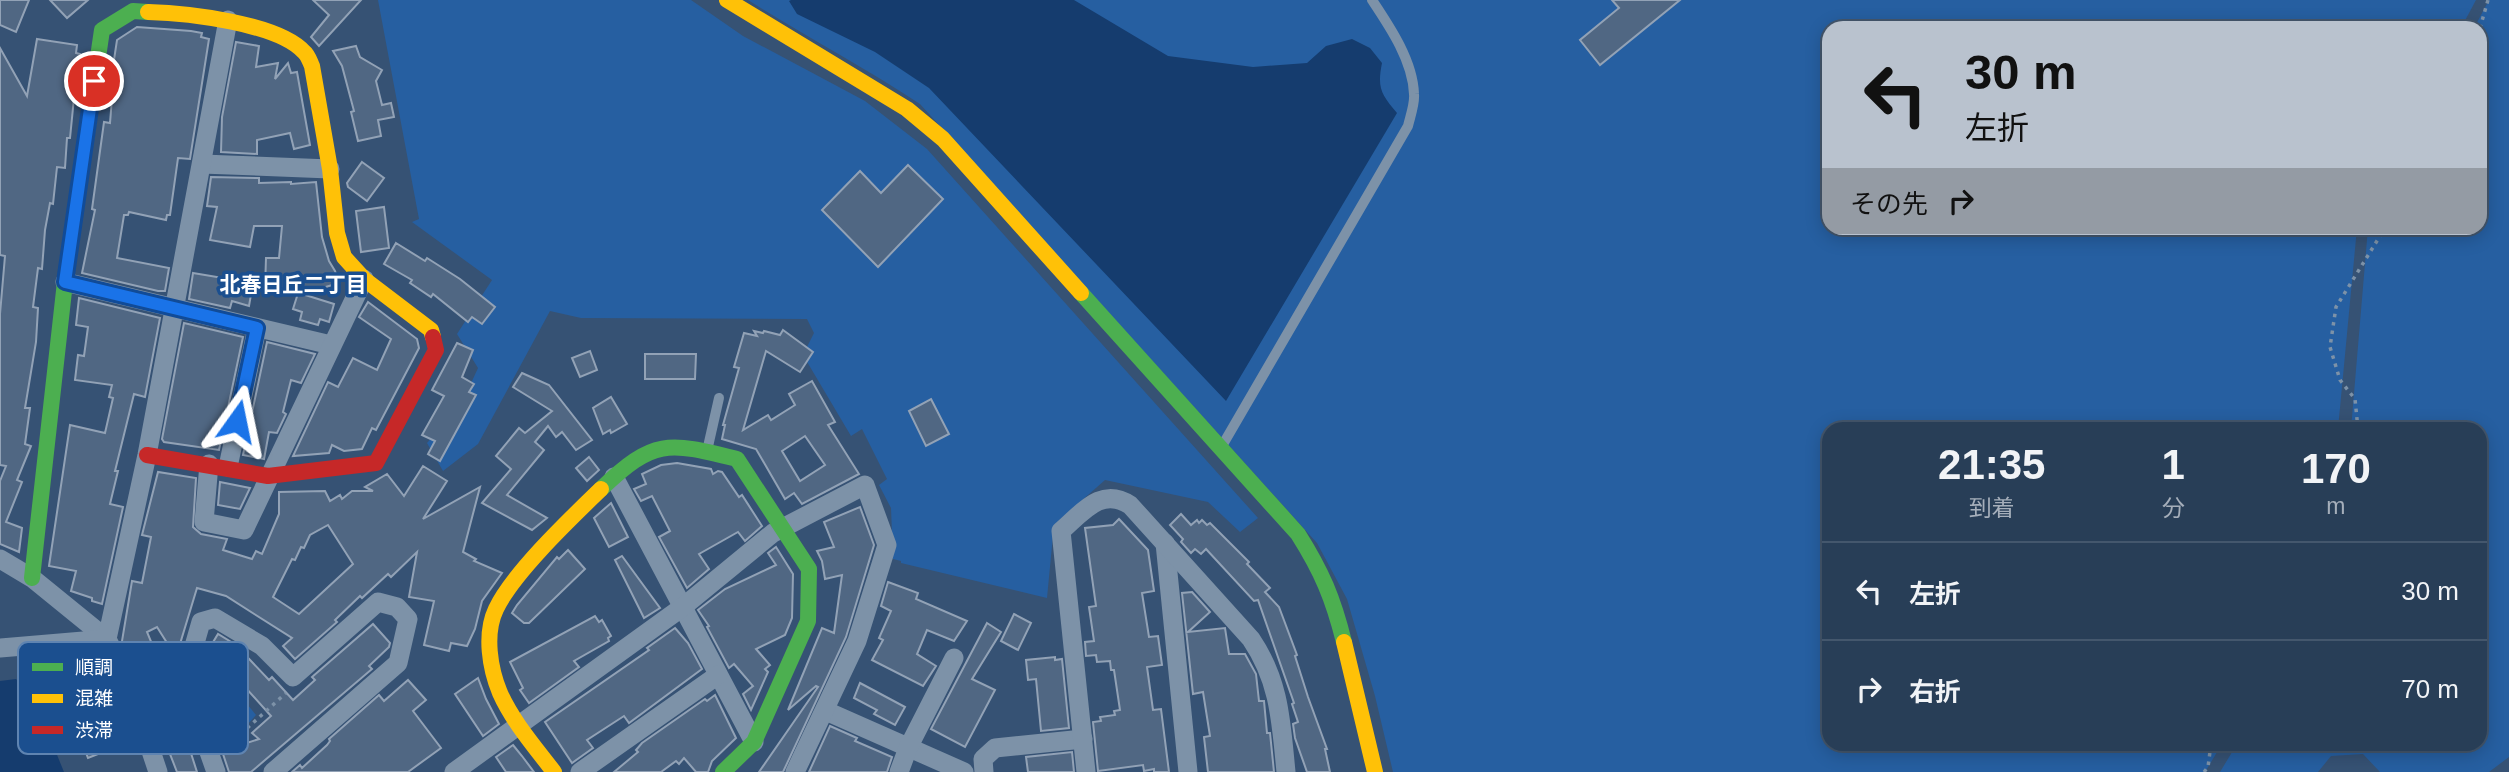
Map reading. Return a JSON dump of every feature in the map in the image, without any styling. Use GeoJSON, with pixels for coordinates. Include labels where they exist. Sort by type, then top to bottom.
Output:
{"type":"FeatureCollection","features":[{"type":"Feature","properties":{"kind":"street"},"geometry":{"type":"LineString","coordinates":[[726,0],[744,7],[907,109],[943,139],[1298,534],[1325,578],[1334,602],[1375,772]]}},
{"type":"Feature","properties":{"kind":"street"},"geometry":{"type":"LineString","coordinates":[[32,578],[65,282],[102,30],[133,11],[177,13],[228,20],[286,38],[305,52],[312,66],[330,169],[337,233],[344,257],[364,279],[431,330],[436,350],[376,463],[268,476],[147,455]]}},
{"type":"Feature","properties":{"kind":"street"},"geometry":{"type":"LineString","coordinates":[[107,639],[147,455],[228,20]]}},
{"type":"Feature","properties":{"kind":"street"},"geometry":{"type":"LineString","coordinates":[[202,164],[330,169]]}},
{"type":"Feature","properties":{"kind":"street"},"geometry":{"type":"LineString","coordinates":[[257,328],[204,522],[244,530],[364,279]]}},
{"type":"Feature","properties":{"kind":"street"},"geometry":{"type":"LineString","coordinates":[[65,282],[331,345]]}},
{"type":"Feature","properties":{"kind":"street"},"geometry":{"type":"LineString","coordinates":[[554,772],[519,726],[496,685],[491,660],[496,607],[522,571],[614,477],[642,454],[667,447],[737,459],[809,569],[808,621],[754,741],[723,772]]}},
{"type":"Feature","properties":{"kind":"street"},"geometry":{"type":"LineString","coordinates":[[614,477],[754,741]]}},
{"type":"Feature","properties":{"kind":"street"},"geometry":{"type":"LineString","coordinates":[[454,772],[684,606],[774,533],[865,485],[887,545],[857,641],[795,772]]}},
{"type":"Feature","properties":{"kind":"street"},"geometry":{"type":"LineString","coordinates":[[1086,772],[1061,531],[1094,502],[1109,497],[1121,499],[1130,505],[1251,639],[1261,654],[1276,690],[1286,772]]}},
{"type":"Feature","properties":{"kind":"street"},"geometry":{"type":"LineString","coordinates":[[1165,542],[1188,772]]}},
{"type":"Feature","properties":{"kind":"street"},"geometry":{"type":"LineString","coordinates":[[0,559],[32,578],[108,642]]}},
{"type":"Feature","properties":{"kind":"street"},"geometry":{"type":"LineString","coordinates":[[195,642],[201,622],[215,618],[262,646],[293,677],[378,602],[397,607],[408,620],[398,663],[273,772]]}},
{"type":"Feature","properties":{"kind":"street"},"geometry":{"type":"LineString","coordinates":[[71,642],[107,639]]}},
{"type":"Feature","properties":{"kind":"street"},"geometry":{"type":"LineString","coordinates":[[0,648],[18,646]]}},
{"type":"Feature","properties":{"kind":"street"},"geometry":{"type":"LineString","coordinates":[[899,772],[908,748],[954,658]]}},
{"type":"Feature","properties":{"kind":"street"},"geometry":{"type":"LineString","coordinates":[[580,772],[718,675]]}},
{"type":"Feature","properties":{"kind":"street"},"geometry":{"type":"LineString","coordinates":[[826,711],[964,772]]}},
{"type":"Feature","properties":{"kind":"street"},"geometry":{"type":"LineString","coordinates":[[984,772],[983,760],[995,748],[1083,739]]}},
{"type":"Feature","properties":{"kind":"street"},"geometry":{"type":"LineString","coordinates":[[152,754],[158,772]]}},
{"type":"Feature","properties":{"kind":"street"},"geometry":{"type":"LineString","coordinates":[[210,754],[216,772]]}},
{"type":"Feature","properties":{"kind":"lane"},"geometry":{"type":"LineString","coordinates":[[1221,447],[1408,126],[1415,95],[1409,68],[1390,27],[1372,0]]}},
{"type":"Feature","properties":{"kind":"lane"},"geometry":{"type":"LineString","coordinates":[[707,452],[719,398]]}},
{"type":"Feature","properties":{"kind":"path"},"geometry":{"type":"LineString","coordinates":[[2482,21],[2488,0]]}},
{"type":"Feature","properties":{"kind":"path"},"geometry":{"type":"LineString","coordinates":[[2357,422],[2355,399],[2340,380],[2330,347],[2336,307],[2381,235]]}},
{"type":"Feature","properties":{"kind":"path"},"geometry":{"type":"LineString","coordinates":[[248,727],[291,688]]}},
{"type":"Feature","properties":{"kind":"path"},"geometry":{"type":"LineString","coordinates":[[2204,772],[2208,767],[2210,751]]}},
{"type":"Feature","properties":{"kind":"shaded area"},"geometry":{"type":"Polygon","coordinates":[[[378,0],[691,0],[743,36],[865,101],[927,149],[1258,518],[1240,532],[1208,502],[1105,480],[1054,525],[1047,598],[901,563],[893,559],[891,508],[879,485],[887,479],[862,429],[851,436],[803,355],[814,333],[807,319],[581,318],[550,311],[478,444],[443,471],[427,443],[461,405],[478,368],[457,334],[492,280],[412,222],[419,219],[378,0]]]}},
{"type":"Feature","properties":{"kind":"shaded area"},"geometry":{"type":"Polygon","coordinates":[[[748,0],[2476,0],[2465,21],[1822,21],[1822,235],[2356,235],[2339,422],[1822,422],[1822,751],[2218,751],[2205,772],[1393,772],[1375,696],[1347,599],[1317,543],[920,104],[748,0]]]}},
{"type":"Feature","properties":{"kind":"shaded area"},"geometry":{"type":"Polygon","coordinates":[[[1074,0],[1168,56],[1253,67],[1307,63],[1326,46],[1352,39],[1370,48],[1382,63],[1382,90],[1397,113],[1226,401],[929,88],[875,52],[797,14],[789,1],[1074,0]]]}},
{"type":"Feature","properties":{"kind":"shaded area"},"geometry":{"type":"Polygon","coordinates":[[[2489,0],[2509,0],[2509,757],[2489,772],[2380,772],[2363,754],[2331,756],[2318,772],[2220,772],[2233,751],[2487,751],[2487,422],[2352,422],[2367,235],[2487,235],[2487,21],[2478,21],[2489,0]]]}},
{"type":"Feature","properties":{"kind":"shaded area"},"geometry":{"type":"Polygon","coordinates":[[[0,681],[18,681],[18,754],[57,754],[64,772],[0,772],[0,681]]]}},
{"type":"Feature","properties":{"kind":"shaded area"},"geometry":{"type":"Polygon","coordinates":[[[248,705],[256,715],[248,724],[248,705]]]}},
{"type":"Feature","properties":{"kind":"building"},"geometry":{"type":"Polygon","coordinates":[[[0,0],[29,0],[16,32],[0,25],[0,0]]]}},
{"type":"Feature","properties":{"kind":"building"},"geometry":{"type":"Polygon","coordinates":[[[50,0],[88,0],[67,18],[50,0]]]}},
{"type":"Feature","properties":{"kind":"building"},"geometry":{"type":"Polygon","coordinates":[[[313,0],[361,0],[319,46],[311,37],[329,15],[313,0]]]}},
{"type":"Feature","properties":{"kind":"building"},"geometry":{"type":"Polygon","coordinates":[[[1612,0],[1680,0],[1600,65],[1580,40],[1619,8],[1612,0]]]}},
{"type":"Feature","properties":{"kind":"building"},"geometry":{"type":"Polygon","coordinates":[[[137,27],[191,31],[202,33],[201,37],[209,39],[190,159],[178,158],[170,215],[167,215],[166,220],[129,212],[124,215],[117,258],[169,268],[165,291],[82,273],[95,210],[92,209],[104,122],[110,123],[113,86],[110,86],[117,40],[137,27]]]}},
{"type":"Feature","properties":{"kind":"building"},"geometry":{"type":"Polygon","coordinates":[[[37,39],[77,45],[76,53],[80,54],[78,63],[81,64],[75,88],[70,138],[67,138],[65,168],[57,167],[53,204],[50,203],[45,230],[42,269],[38,268],[33,307],[38,308],[36,342],[25,408],[30,408],[25,444],[31,446],[17,480],[22,482],[6,522],[22,528],[19,552],[0,544],[0,481],[6,466],[0,465],[0,314],[5,256],[0,255],[0,48],[27,96],[37,39]]]}},
{"type":"Feature","properties":{"kind":"building"},"geometry":{"type":"Polygon","coordinates":[[[236,42],[259,46],[256,67],[278,63],[275,79],[288,63],[291,73],[297,72],[310,145],[294,149],[290,133],[257,140],[257,154],[221,152],[222,117],[236,42]]]}},
{"type":"Feature","properties":{"kind":"building"},"geometry":{"type":"Polygon","coordinates":[[[356,46],[360,57],[382,70],[376,81],[382,105],[391,103],[394,117],[378,120],[381,136],[358,141],[351,112],[354,111],[342,66],[333,51],[356,46]]]}},
{"type":"Feature","properties":{"kind":"building"},"geometry":{"type":"Polygon","coordinates":[[[362,162],[384,178],[367,201],[348,187],[347,183],[362,162]]]}},
{"type":"Feature","properties":{"kind":"building"},"geometry":{"type":"Polygon","coordinates":[[[908,165],[943,199],[878,267],[822,210],[860,171],[881,193],[908,165]]]}},
{"type":"Feature","properties":{"kind":"building"},"geometry":{"type":"Polygon","coordinates":[[[211,177],[259,178],[259,183],[316,182],[322,237],[339,283],[302,294],[334,304],[329,322],[320,319],[318,325],[300,320],[302,312],[293,309],[299,290],[265,289],[266,258],[279,258],[282,226],[254,226],[250,247],[210,240],[217,207],[207,206],[211,177]]]}},
{"type":"Feature","properties":{"kind":"building"},"geometry":{"type":"Polygon","coordinates":[[[384,207],[389,248],[361,252],[356,211],[384,207]]]}},
{"type":"Feature","properties":{"kind":"building"},"geometry":{"type":"Polygon","coordinates":[[[396,243],[425,261],[427,258],[460,279],[495,307],[482,324],[472,317],[468,322],[433,294],[431,297],[410,283],[412,280],[384,264],[396,243]]]}},
{"type":"Feature","properties":{"kind":"building"},"geometry":{"type":"Polygon","coordinates":[[[193,273],[253,283],[249,306],[232,301],[230,308],[189,299],[193,273]]]}},
{"type":"Feature","properties":{"kind":"building"},"geometry":{"type":"Polygon","coordinates":[[[79,298],[160,318],[145,397],[134,394],[115,471],[118,471],[110,504],[123,507],[102,604],[71,591],[76,571],[49,566],[70,425],[105,433],[113,398],[109,397],[112,385],[75,380],[78,355],[84,356],[88,327],[76,325],[79,298]]]}},
{"type":"Feature","properties":{"kind":"building"},"geometry":{"type":"Polygon","coordinates":[[[368,302],[417,339],[419,348],[376,430],[372,428],[362,449],[344,451],[332,445],[329,453],[293,456],[328,382],[338,387],[353,358],[377,370],[391,339],[359,317],[368,302]]]}},
{"type":"Feature","properties":{"kind":"building"},"geometry":{"type":"Polygon","coordinates":[[[184,323],[243,337],[219,450],[164,442],[162,439],[184,323]]]}},
{"type":"Feature","properties":{"kind":"building"},"geometry":{"type":"Polygon","coordinates":[[[783,330],[813,352],[800,372],[766,351],[743,430],[768,415],[771,420],[795,405],[789,394],[812,381],[835,422],[828,425],[859,474],[802,504],[794,493],[785,499],[756,449],[722,439],[723,425],[739,368],[734,367],[744,333],[757,336],[754,331],[764,331],[780,335],[783,330]],[[805,436],[782,451],[800,481],[825,465],[805,436]]]}},
{"type":"Feature","properties":{"kind":"building"},"geometry":{"type":"Polygon","coordinates":[[[267,342],[315,354],[301,383],[291,380],[283,412],[286,414],[277,433],[269,432],[264,459],[243,455],[267,342]]]}},
{"type":"Feature","properties":{"kind":"building"},"geometry":{"type":"Polygon","coordinates":[[[457,343],[473,350],[462,377],[474,384],[469,392],[476,395],[440,461],[428,454],[435,441],[422,435],[444,396],[432,390],[457,343]]]}},
{"type":"Feature","properties":{"kind":"building"},"geometry":{"type":"Polygon","coordinates":[[[590,351],[597,370],[580,377],[572,358],[590,351]]]}},
{"type":"Feature","properties":{"kind":"building"},"geometry":{"type":"Polygon","coordinates":[[[645,354],[696,354],[695,379],[645,379],[645,354]]]}},
{"type":"Feature","properties":{"kind":"building"},"geometry":{"type":"Polygon","coordinates":[[[522,373],[549,385],[592,440],[576,450],[562,432],[556,437],[548,426],[535,442],[544,450],[507,495],[547,518],[532,530],[482,503],[511,469],[496,456],[519,428],[525,433],[552,411],[513,387],[522,373]]]}},
{"type":"Feature","properties":{"kind":"building"},"geometry":{"type":"Polygon","coordinates":[[[611,397],[627,424],[611,433],[610,430],[603,434],[593,408],[611,397]]]}},
{"type":"Feature","properties":{"kind":"building"},"geometry":{"type":"Polygon","coordinates":[[[931,399],[949,434],[926,446],[909,411],[931,399]]]}},
{"type":"Feature","properties":{"kind":"building"},"geometry":{"type":"Polygon","coordinates":[[[589,457],[599,470],[587,481],[576,468],[589,457]]]}},
{"type":"Feature","properties":{"kind":"building"},"geometry":{"type":"Polygon","coordinates":[[[677,463],[711,469],[713,474],[722,472],[739,497],[742,495],[762,526],[745,541],[738,532],[699,554],[709,569],[687,588],[659,537],[670,531],[652,496],[641,501],[634,489],[646,484],[642,474],[661,465],[677,463]]]}},
{"type":"Feature","properties":{"kind":"building"},"geometry":{"type":"Polygon","coordinates":[[[423,466],[447,481],[423,519],[480,487],[463,552],[476,559],[474,561],[502,573],[482,601],[475,629],[467,646],[451,643],[449,651],[424,645],[434,601],[409,597],[417,552],[391,577],[388,574],[362,598],[360,596],[335,620],[337,622],[295,659],[283,646],[292,638],[226,596],[197,588],[181,642],[166,642],[157,627],[147,632],[151,642],[122,642],[132,581],[142,583],[151,537],[142,535],[158,472],[196,478],[193,527],[201,534],[227,539],[223,550],[252,559],[256,551],[262,554],[279,514],[279,492],[325,491],[330,501],[340,495],[342,499],[352,491],[373,491],[365,487],[387,474],[404,496],[423,466]],[[328,525],[310,535],[295,560],[292,559],[273,597],[299,614],[353,564],[328,525]]]}},
{"type":"Feature","properties":{"kind":"building"},"geometry":{"type":"Polygon","coordinates":[[[220,482],[250,488],[240,509],[218,505],[220,482]]]}},
{"type":"Feature","properties":{"kind":"building"},"geometry":{"type":"Polygon","coordinates":[[[611,503],[628,537],[609,547],[594,518],[611,503]]]}},
{"type":"Feature","properties":{"kind":"building"},"geometry":{"type":"Polygon","coordinates":[[[860,507],[874,545],[846,637],[783,772],[759,772],[818,687],[788,710],[822,628],[834,633],[842,575],[825,579],[817,551],[834,547],[824,522],[860,507]]]}},
{"type":"Feature","properties":{"kind":"building"},"geometry":{"type":"Polygon","coordinates":[[[1181,514],[1191,525],[1197,520],[1199,523],[1202,520],[1207,525],[1210,523],[1249,562],[1247,564],[1270,588],[1265,592],[1279,607],[1297,655],[1295,656],[1308,697],[1327,749],[1330,772],[1307,772],[1295,738],[1293,724],[1298,722],[1292,704],[1294,703],[1258,600],[1254,601],[1206,549],[1201,554],[1195,549],[1191,553],[1181,542],[1183,539],[1170,525],[1181,514]]]}},
{"type":"Feature","properties":{"kind":"building"},"geometry":{"type":"Polygon","coordinates":[[[1119,519],[1148,550],[1154,591],[1142,593],[1149,637],[1158,636],[1162,665],[1147,667],[1153,710],[1161,709],[1169,772],[1154,772],[1154,769],[1144,771],[1143,765],[1098,771],[1093,722],[1101,721],[1100,717],[1115,715],[1114,711],[1120,710],[1114,670],[1111,670],[1110,661],[1097,662],[1096,655],[1086,656],[1085,642],[1094,641],[1089,607],[1096,606],[1085,528],[1113,525],[1119,519]]]}},
{"type":"Feature","properties":{"kind":"building"},"geometry":{"type":"Polygon","coordinates":[[[776,547],[793,574],[792,618],[785,635],[756,649],[770,665],[765,669],[768,672],[751,710],[743,694],[753,686],[734,664],[729,668],[707,627],[709,626],[698,610],[725,589],[776,565],[768,553],[776,547]]]}},
{"type":"Feature","properties":{"kind":"building"},"geometry":{"type":"Polygon","coordinates":[[[568,550],[585,569],[529,623],[524,623],[512,613],[557,557],[559,559],[568,550]]]}},
{"type":"Feature","properties":{"kind":"building"},"geometry":{"type":"Polygon","coordinates":[[[622,556],[660,608],[644,618],[615,560],[622,556]]]}},
{"type":"Feature","properties":{"kind":"building"},"geometry":{"type":"Polygon","coordinates":[[[888,582],[918,593],[916,599],[967,621],[954,641],[927,630],[917,654],[936,666],[923,686],[872,660],[883,640],[879,638],[891,611],[881,606],[888,582]]]}},
{"type":"Feature","properties":{"kind":"building"},"geometry":{"type":"Polygon","coordinates":[[[1192,592],[1210,612],[1188,632],[1225,628],[1229,654],[1245,654],[1256,674],[1259,701],[1264,701],[1267,733],[1270,733],[1274,772],[1208,772],[1204,737],[1210,736],[1203,692],[1193,694],[1182,593],[1192,592]]]}},
{"type":"Feature","properties":{"kind":"building"},"geometry":{"type":"Polygon","coordinates":[[[1014,614],[1031,623],[1018,650],[1001,641],[1014,614]]]}},
{"type":"Feature","properties":{"kind":"building"},"geometry":{"type":"Polygon","coordinates":[[[595,616],[599,622],[602,620],[611,636],[609,641],[574,661],[579,667],[529,703],[520,690],[523,688],[510,662],[595,616]]]}},
{"type":"Feature","properties":{"kind":"building"},"geometry":{"type":"Polygon","coordinates":[[[987,623],[1001,632],[972,679],[995,690],[965,747],[931,729],[987,623]]]}},
{"type":"Feature","properties":{"kind":"building"},"geometry":{"type":"Polygon","coordinates":[[[373,624],[390,643],[369,666],[372,669],[251,772],[229,772],[223,754],[248,754],[248,743],[259,739],[252,733],[271,716],[248,690],[248,658],[269,680],[272,677],[293,700],[315,680],[312,677],[373,624]]]}},
{"type":"Feature","properties":{"kind":"building"},"geometry":{"type":"Polygon","coordinates":[[[675,628],[688,643],[702,669],[629,723],[624,716],[587,740],[593,748],[572,763],[545,722],[649,650],[647,648],[675,628]]]}},
{"type":"Feature","properties":{"kind":"building"},"geometry":{"type":"Polygon","coordinates":[[[218,634],[231,642],[213,642],[218,634]]]}},
{"type":"Feature","properties":{"kind":"building"},"geometry":{"type":"Polygon","coordinates":[[[1055,657],[1055,660],[1062,659],[1069,728],[1041,731],[1036,679],[1028,680],[1026,660],[1055,657]]]}},
{"type":"Feature","properties":{"kind":"building"},"geometry":{"type":"Polygon","coordinates":[[[478,678],[499,724],[483,736],[455,694],[478,678]]]}},
{"type":"Feature","properties":{"kind":"building"},"geometry":{"type":"Polygon","coordinates":[[[408,680],[426,700],[413,711],[441,748],[408,772],[292,772],[300,765],[302,768],[327,745],[329,739],[379,695],[384,701],[408,680]]]}},
{"type":"Feature","properties":{"kind":"building"},"geometry":{"type":"Polygon","coordinates":[[[860,683],[905,707],[895,725],[874,714],[877,710],[854,698],[860,683]]]}},
{"type":"Feature","properties":{"kind":"building"},"geometry":{"type":"Polygon","coordinates":[[[715,695],[736,738],[712,761],[708,772],[696,772],[684,758],[679,764],[676,761],[661,772],[614,772],[638,752],[636,750],[642,743],[705,699],[707,701],[715,695]]]}},
{"type":"Feature","properties":{"kind":"building"},"geometry":{"type":"Polygon","coordinates":[[[830,726],[857,738],[855,741],[892,757],[887,772],[809,772],[830,726]]]}},
{"type":"Feature","properties":{"kind":"building"},"geometry":{"type":"Polygon","coordinates":[[[513,745],[534,772],[506,772],[496,757],[513,745]]]}},
{"type":"Feature","properties":{"kind":"building"},"geometry":{"type":"Polygon","coordinates":[[[1072,752],[1074,772],[1028,772],[1026,757],[1072,752]]]}},
{"type":"Feature","properties":{"kind":"building"},"geometry":{"type":"Polygon","coordinates":[[[170,754],[191,754],[197,772],[177,772],[170,754]]]}},
{"type":"Feature","properties":{"kind":"traffic: fast"},"geometry":{"type":"LineString","coordinates":[[32,578],[65,282],[102,30],[133,11],[148,12]]}},
{"type":"Feature","properties":{"kind":"traffic: fast"},"geometry":{"type":"LineString","coordinates":[[1081,293],[1298,534],[1326,586],[1344,642]]}},
{"type":"Feature","properties":{"kind":"traffic: fast"},"geometry":{"type":"LineString","coordinates":[[601,489],[635,460],[663,448],[694,449],[737,459],[809,569],[808,621],[754,742],[723,772]]}},
{"type":"Feature","properties":{"kind":"traffic: slow"},"geometry":{"type":"LineString","coordinates":[[727,0],[907,109],[943,139],[1081,293]]}},
{"type":"Feature","properties":{"kind":"traffic: slow"},"geometry":{"type":"LineString","coordinates":[[148,12],[207,17],[253,27],[291,42],[305,53],[312,66],[330,169],[337,233],[344,257],[364,279],[431,330],[433,337]]}},
{"type":"Feature","properties":{"kind":"traffic: slow"},"geometry":{"type":"LineString","coordinates":[[554,772],[518,724],[500,693],[491,662],[490,629],[496,609],[515,579],[601,489]]}},
{"type":"Feature","properties":{"kind":"traffic: slow"},"geometry":{"type":"LineString","coordinates":[[1344,642],[1375,772]]}},
{"type":"Feature","properties":{"kind":"traffic: jam"},"geometry":{"type":"LineString","coordinates":[[147,455],[268,476],[376,463],[436,350],[433,337]]}},
{"type":"Feature","properties":{"kind":"district","name":"北春日丘二丁目"},"geometry":{"type":"Point","coordinates":[293,284]}},
{"type":"Feature","properties":{"kind":"route"},"geometry":{"type":"LineString","coordinates":[[94,81],[65,282],[257,328],[237,421]]}}]}
